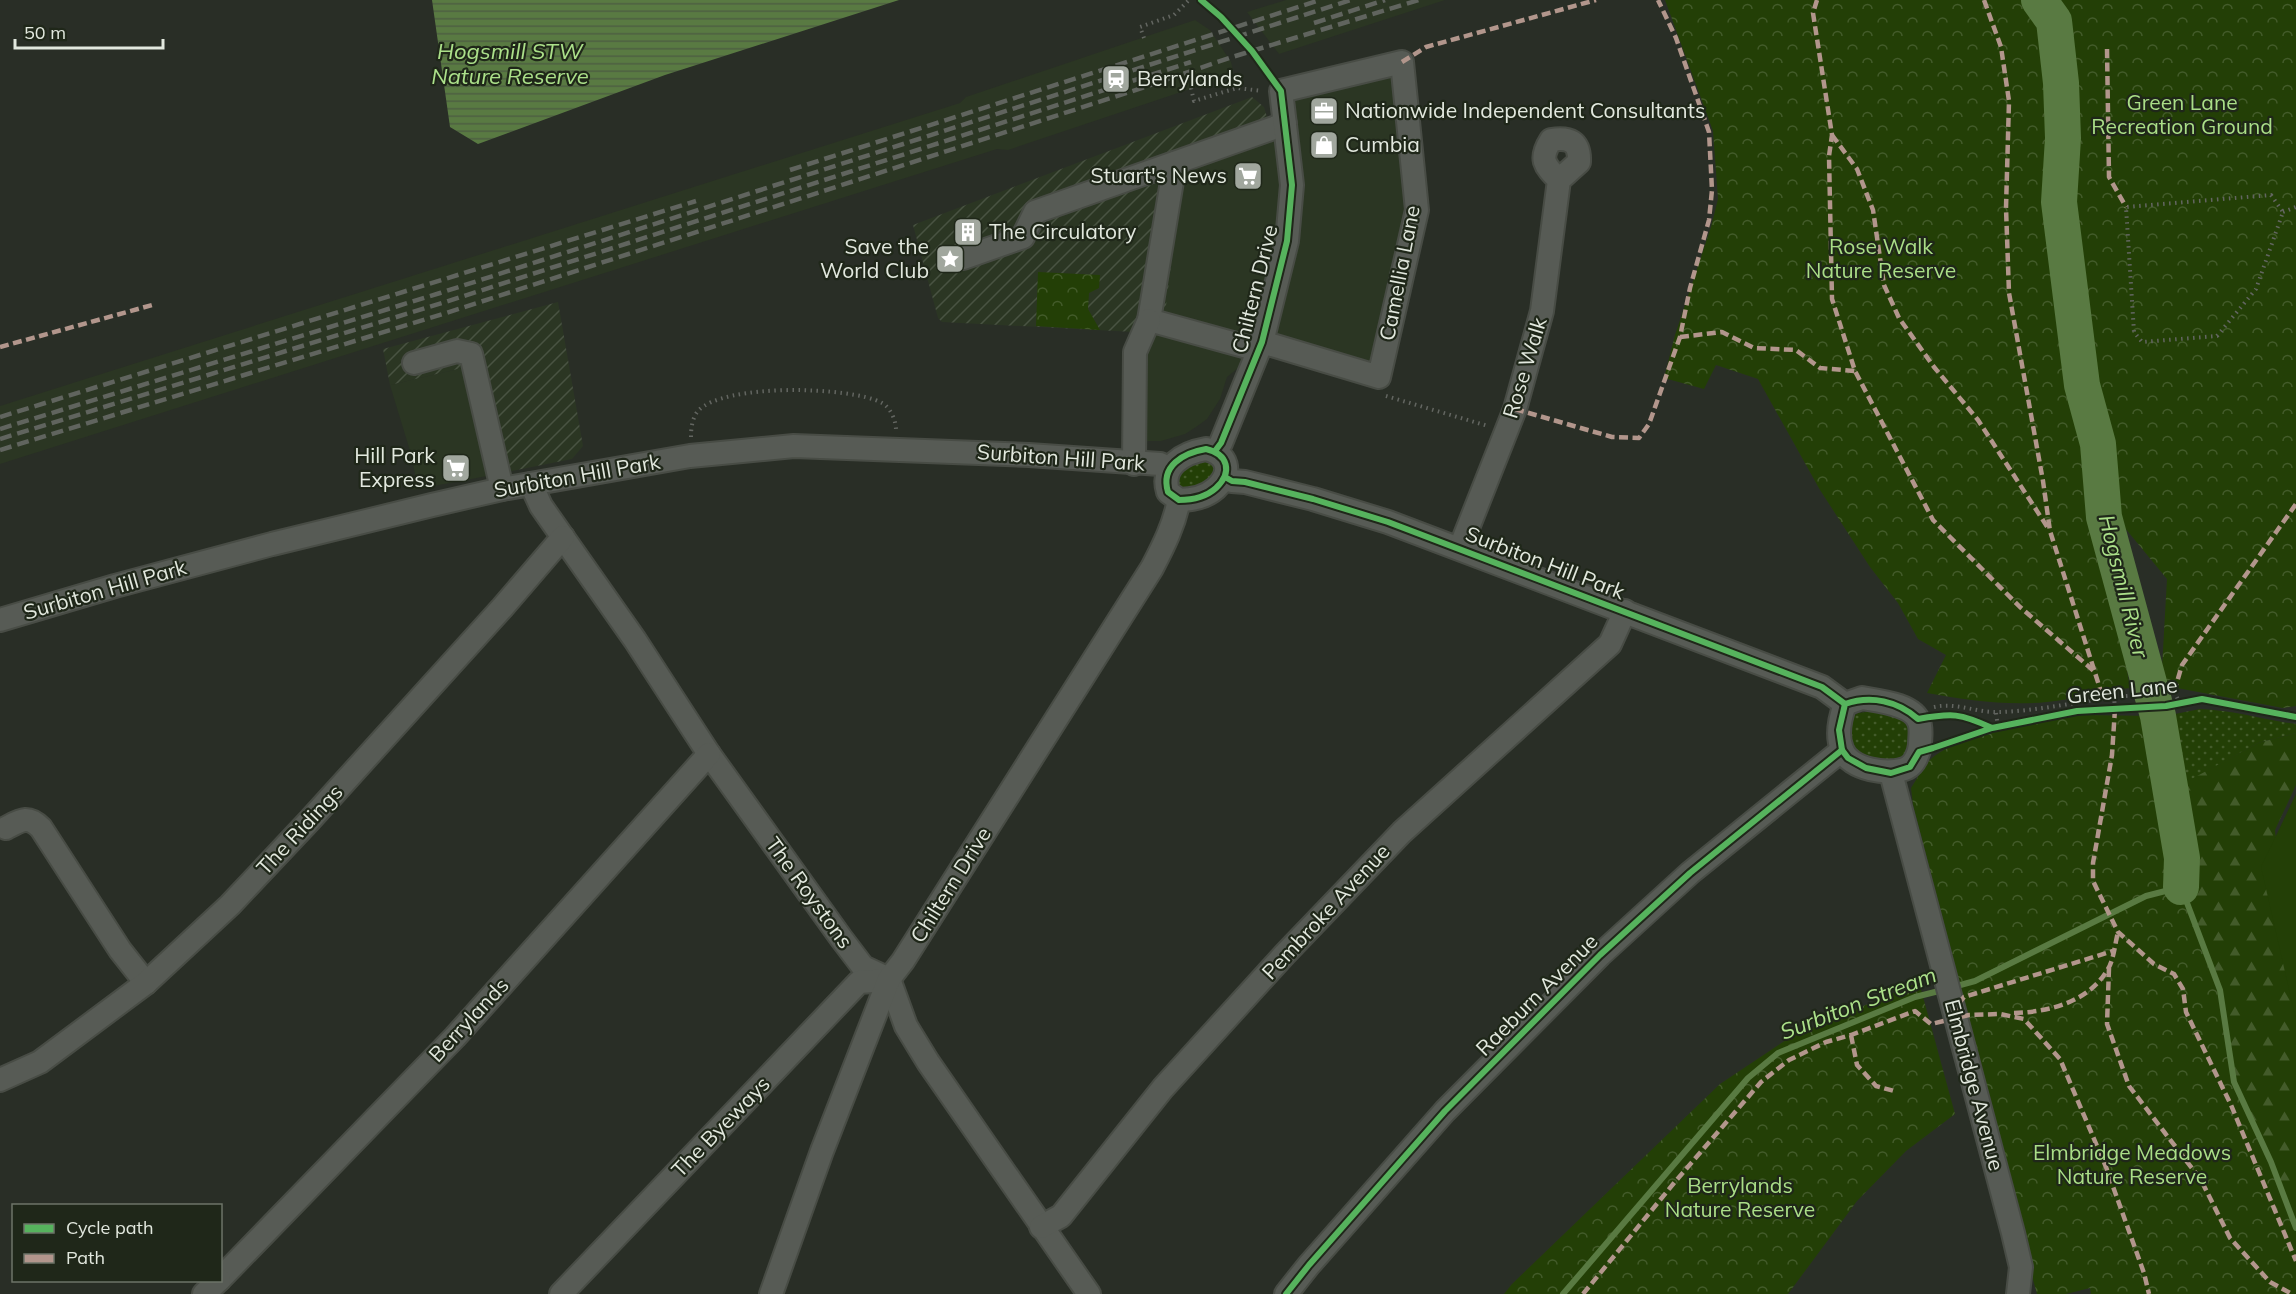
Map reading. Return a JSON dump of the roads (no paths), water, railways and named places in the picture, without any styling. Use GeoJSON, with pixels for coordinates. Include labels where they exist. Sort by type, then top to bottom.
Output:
{"type":"FeatureCollection","features":[{"type":"Feature","properties":{"kind":"street","name":"Camellia Lane"},"geometry":{"type":"LineString","coordinates":[[1260,346],[1379,377],[1417,210],[1402,62],[1270,92]]}},
{"type":"Feature","properties":{"kind":"street","name":"Chiltern Drive"},"geometry":{"type":"LineString","coordinates":[[1215,451],[1226,432],[1260,346],[1287,241],[1292,185],[1285,124],[1270,92]]}},
{"type":"Feature","properties":{"kind":"street"},"geometry":{"type":"LineString","coordinates":[[963,258],[1023,237],[1035,212],[1285,124]]}},
{"type":"Feature","properties":{"kind":"street"},"geometry":{"type":"LineString","coordinates":[[1134,464],[1135,352],[1149,320],[1175,163]]}},
{"type":"Feature","properties":{"kind":"street","name":"Rose Walk"},"geometry":{"type":"LineString","coordinates":[[1460,548],[1515,409],[1542,311],[1558,180]]}},
{"type":"Feature","properties":{"kind":"street"},"geometry":{"type":"LineString","coordinates":[[1149,320],[1260,346]]}},
{"type":"Feature","properties":{"kind":"street"},"geometry":{"type":"LineString","coordinates":[[414,363],[457,351],[471,354],[502,489]]}},
{"type":"Feature","properties":{"kind":"street","name":"Surbiton Hill Park"},"geometry":{"type":"LineString","coordinates":[[0,620],[114,586],[273,544],[502,489],[690,456],[794,446],[1029,455],[1160,464],[1170,468]]}},
{"type":"Feature","properties":{"kind":"street","name":"Surbiton Hill Park"},"geometry":{"type":"LineString","coordinates":[[1179,500],[1168,492],[1165,478],[1170,468],[1175,462],[1196,450],[1215,451]]}},
{"type":"Feature","properties":{"kind":"street"},"geometry":{"type":"LineString","coordinates":[[1179,500],[1204,495],[1215,489],[1225,477],[1227,469],[1225,460],[1215,451]]}},
{"type":"Feature","properties":{"kind":"street","name":"Surbiton Hill Park"},"geometry":{"type":"LineString","coordinates":[[1225,477],[1232,481],[1313,499],[1460,548],[1822,687],[1845,704]]}},
{"type":"Feature","properties":{"kind":"street","name":"The Roystons"},"geometry":{"type":"LineString","coordinates":[[531,484],[541,506],[635,640],[710,754],[863,967],[890,980]]}},
{"type":"Feature","properties":{"kind":"street","name":"Chiltern Drive"},"geometry":{"type":"LineString","coordinates":[[771,1294],[822,1151],[890,980],[1152,568],[1175,519],[1179,500]]}},
{"type":"Feature","properties":{"kind":"street","name":"The Ridings"},"geometry":{"type":"LineString","coordinates":[[0,1080],[40,1062],[146,983],[230,905],[502,608],[563,537]]}},
{"type":"Feature","properties":{"kind":"street","name":"Pembroke Avenue"},"geometry":{"type":"LineString","coordinates":[[1041,1227],[1061,1216],[1163,1088],[1285,954],[1402,832],[1610,644],[1625,611]]}},
{"type":"Feature","properties":{"kind":"street"},"geometry":{"type":"LineString","coordinates":[[1862,698],[1894,704],[1924,718],[1919,752],[1910,767],[1892,773],[1866,768],[1848,758],[1842,750],[1839,730],[1845,704],[1862,698]]}},
{"type":"Feature","properties":{"kind":"street","name":"Raeburn Avenue"},"geometry":{"type":"LineString","coordinates":[[1286,1294],[1309,1264],[1445,1111],[1600,955],[1689,873],[1842,750]]}},
{"type":"Feature","properties":{"kind":"street","name":"Berrylands"},"geometry":{"type":"LineString","coordinates":[[222,1278],[455,1037],[710,754]]}},
{"type":"Feature","properties":{"kind":"street","name":"Elmbridge Avenue"},"geometry":{"type":"LineString","coordinates":[[1892,773],[2021,1268],[2018,1294]]}},
{"type":"Feature","properties":{"kind":"street"},"geometry":{"type":"LineString","coordinates":[[6,828],[21,819],[28,819],[41,828],[120,950],[146,983]]}},
{"type":"Feature","properties":{"kind":"street"},"geometry":{"type":"LineString","coordinates":[[890,980],[911,1035],[1089,1294]]}},
{"type":"Feature","properties":{"kind":"street","name":"The Byeways"},"geometry":{"type":"LineString","coordinates":[[561,1294],[859,982],[890,980]]}},
{"type":"Feature","properties":{"kind":"street","name":"Berrylands"},"geometry":{"type":"LineString","coordinates":[[204,1294],[218,1282]]}},
{"type":"Feature","properties":{"kind":"water","name":"Hogsmill STW Nature Reserve"},"geometry":{"type":"Polygon","coordinates":[[[432,0],[899,0],[665,75],[478,144],[450,127],[432,0]]]}},
{"type":"Feature","properties":{"kind":"waterway","name":"Hogsmill River"},"geometry":{"type":"LineString","coordinates":[[2039,0],[2054,21],[2061,83],[2063,138],[2059,202],[2082,385],[2098,444],[2104,517],[2158,716],[2182,858],[2181,887]]}},
{"type":"Feature","properties":{"kind":"waterway","name":"Hogsmill River"},"geometry":{"type":"LineString","coordinates":[[1953,987],[1975,981],[2146,896],[2181,887],[2220,990],[2234,1082],[2271,1162],[2296,1228]]}},
{"type":"Feature","properties":{"kind":"waterway","name":"Surbiton Stream"},"geometry":{"type":"LineString","coordinates":[[1563,1294],[1748,1078],[1778,1053],[1915,997],[1943,990]]}},
{"type":"Feature","properties":{"kind":"railway"},"geometry":{"type":"LineString","coordinates":[[790,170],[1320,0]]}},
{"type":"Feature","properties":{"kind":"railway"},"geometry":{"type":"LineString","coordinates":[[0,429],[440,293],[1351,0]]}},
{"type":"Feature","properties":{"kind":"railway"},"geometry":{"type":"LineString","coordinates":[[1314,23],[1385,0]]}},
{"type":"Feature","properties":{"kind":"railway"},"geometry":{"type":"LineString","coordinates":[[0,450],[446,313],[1229,58],[1419,0]]}},
{"type":"Feature","properties":{"kind":"railway"},"geometry":{"type":"LineString","coordinates":[[0,439],[442,303],[1191,62]]}},
{"type":"Feature","properties":{"kind":"railway"},"geometry":{"type":"LineString","coordinates":[[0,417],[696,201]]}},
{"type":"Feature","properties":{"kind":"place","name":"Berrylands"},"geometry":{"type":"Point","coordinates":[1116,79]}},
{"type":"Feature","properties":{"kind":"place","name":"Nationwide Independent Consultants"},"geometry":{"type":"Point","coordinates":[1324,111]}},
{"type":"Feature","properties":{"kind":"place","name":"Cumbia"},"geometry":{"type":"Point","coordinates":[1324,145]}},
{"type":"Feature","properties":{"kind":"place","name":"Stuart's News"},"geometry":{"type":"Point","coordinates":[1248,176]}},
{"type":"Feature","properties":{"kind":"place","name":"The Circulatory"},"geometry":{"type":"Point","coordinates":[968,232]}},
{"type":"Feature","properties":{"kind":"place","name":"Save the World Club"},"geometry":{"type":"Point","coordinates":[950,259]}},
{"type":"Feature","properties":{"kind":"place","name":"Hill Park Express"},"geometry":{"type":"Point","coordinates":[456,468]}},
{"type":"Feature","properties":{"kind":"park label","name":"Green Lane Recreation Ground"},"geometry":{"type":"Point","coordinates":[2182,115]}},
{"type":"Feature","properties":{"kind":"park label","name":"Rose Walk Nature Reserve"},"geometry":{"type":"Point","coordinates":[1881,259]}},
{"type":"Feature","properties":{"kind":"park label","name":"Elmbridge Meadows Nature Reserve"},"geometry":{"type":"Point","coordinates":[2132,1165]}},
{"type":"Feature","properties":{"kind":"park label","name":"Berrylands Nature Reserve"},"geometry":{"type":"Point","coordinates":[1740,1198]}}]}
